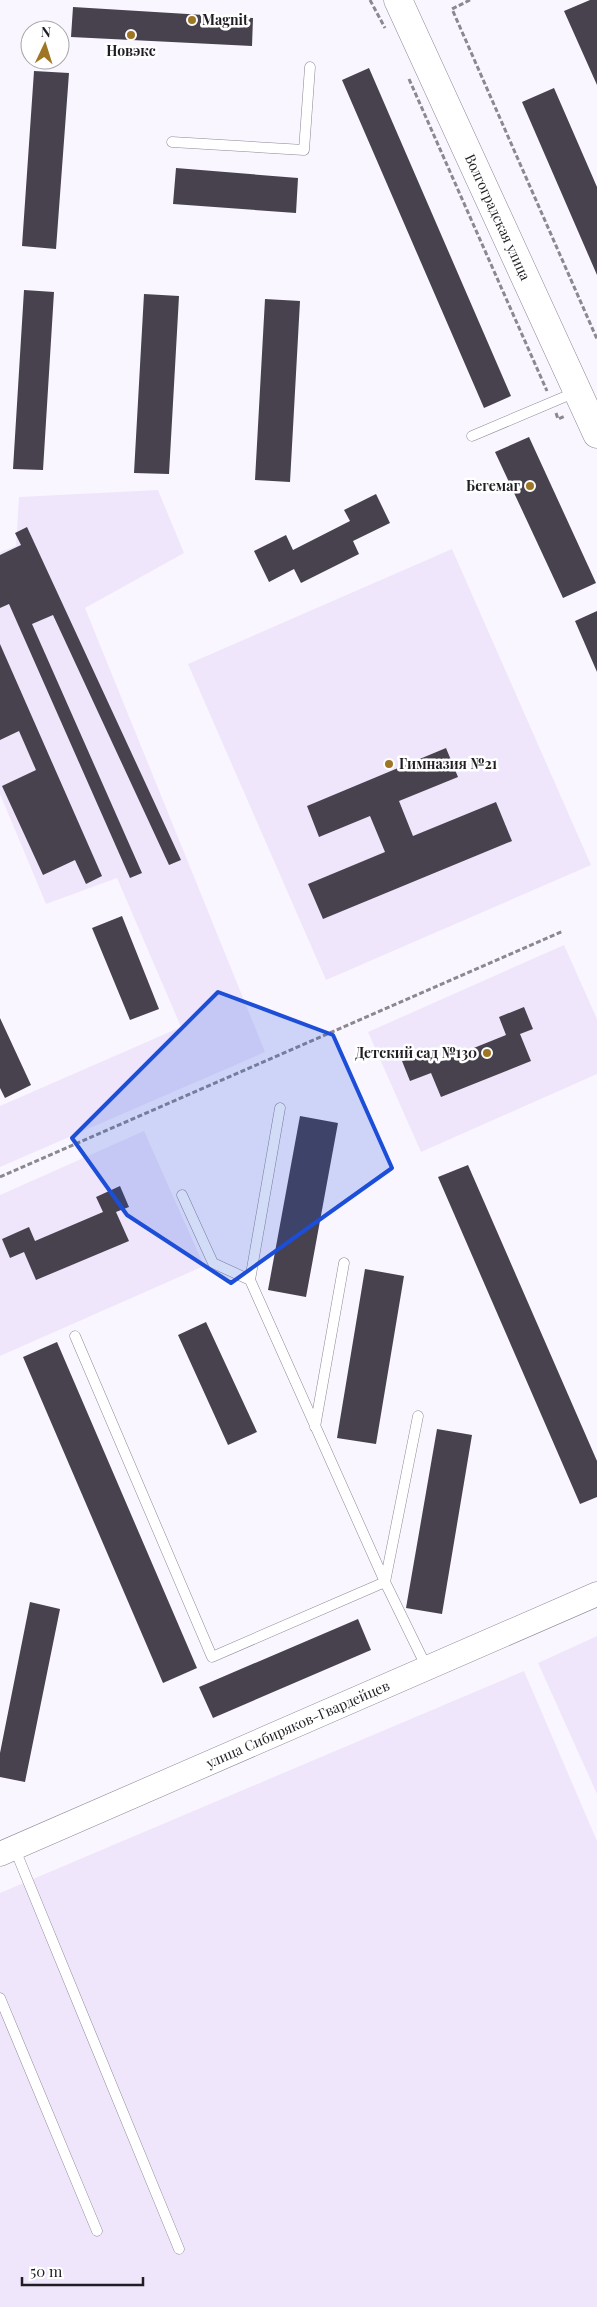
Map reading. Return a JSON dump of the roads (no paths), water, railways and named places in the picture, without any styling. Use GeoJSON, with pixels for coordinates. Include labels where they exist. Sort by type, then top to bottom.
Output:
{"type":"FeatureCollection","features":[{"type":"Feature","properties":{"kind":"main road","name":"Волгоградская улица"},"geometry":{"type":"LineString","coordinates":[[398,0],[590,418]]}},
{"type":"Feature","properties":{"kind":"street","name":"улица Сибиряков-Гвардейцев"},"geometry":{"type":"LineString","coordinates":[[7,1850],[597,1594]]}},
{"type":"Feature","properties":{"kind":"lane"},"geometry":{"type":"LineString","coordinates":[[172,142],[304,150],[310,67]]}},
{"type":"Feature","properties":{"kind":"lane"},"geometry":{"type":"LineString","coordinates":[[472,436],[552,403],[590,418]]}},
{"type":"Feature","properties":{"kind":"lane"},"geometry":{"type":"LineString","coordinates":[[280,1108],[250,1280],[384,1582],[427,1668]]}},
{"type":"Feature","properties":{"kind":"lane"},"geometry":{"type":"LineString","coordinates":[[182,1195],[213,1262],[250,1280]]}},
{"type":"Feature","properties":{"kind":"lane"},"geometry":{"type":"LineString","coordinates":[[315,1426],[344,1263]]}},
{"type":"Feature","properties":{"kind":"lane"},"geometry":{"type":"LineString","coordinates":[[75,1336],[212,1656],[384,1582]]}},
{"type":"Feature","properties":{"kind":"lane"},"geometry":{"type":"LineString","coordinates":[[384,1582],[418,1416]]}},
{"type":"Feature","properties":{"kind":"lane"},"geometry":{"type":"LineString","coordinates":[[7,1850],[179,2248]]}},
{"type":"Feature","properties":{"kind":"lane"},"geometry":{"type":"LineString","coordinates":[[0,1998],[97,2231]]}},
{"type":"Feature","properties":{"kind":"place","name":"Magnit"},"geometry":{"type":"Point","coordinates":[192,20]}},
{"type":"Feature","properties":{"kind":"place","name":"Новэкс"},"geometry":{"type":"Point","coordinates":[131,35]}},
{"type":"Feature","properties":{"kind":"place","name":"Бегемаг"},"geometry":{"type":"Point","coordinates":[530,486]}},
{"type":"Feature","properties":{"kind":"place","name":"Гимназия №21"},"geometry":{"type":"Point","coordinates":[389,764]}},
{"type":"Feature","properties":{"kind":"place","name":"Детский сад №130"},"geometry":{"type":"Point","coordinates":[487,1053]}}]}
